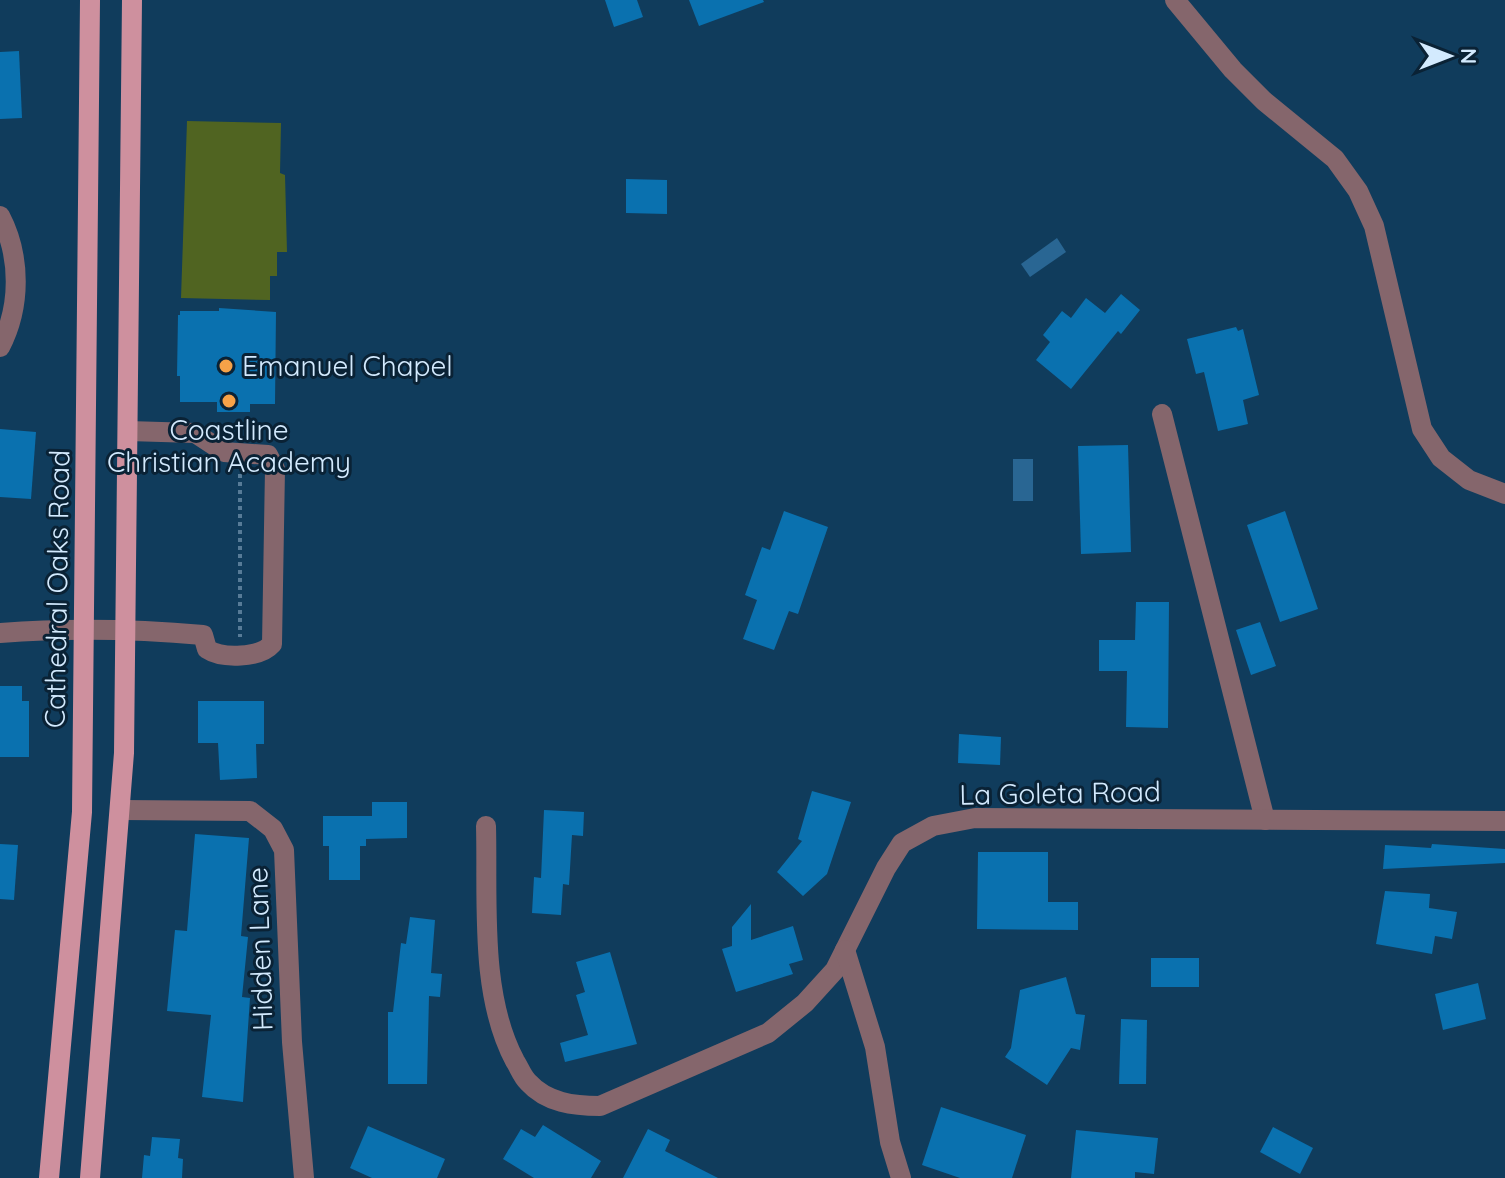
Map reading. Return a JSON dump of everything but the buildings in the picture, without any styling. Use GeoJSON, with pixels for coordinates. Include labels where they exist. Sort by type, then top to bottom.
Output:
{"type":"FeatureCollection","features":[{"type":"Feature","properties":{"kind":"main road","name":"Cathedral Oaks Road"},"geometry":{"type":"LineString","coordinates":[[49,1178],[82,812],[90,0]]}},
{"type":"Feature","properties":{"kind":"main road"},"geometry":{"type":"LineString","coordinates":[[90,1178],[121,810],[126,631],[132,0]]}},
{"type":"Feature","properties":{"kind":"street"},"geometry":{"type":"LineString","coordinates":[[1175,0],[1233,70],[1264,101],[1335,159],[1358,191],[1374,226],[1422,429],[1441,458],[1469,480],[1505,494]]}},
{"type":"Feature","properties":{"kind":"street"},"geometry":{"type":"LineString","coordinates":[[0,216],[12,246],[16,281],[14,305],[0,347]]}},
{"type":"Feature","properties":{"kind":"street"},"geometry":{"type":"LineString","coordinates":[[1162,414],[1265,820]]}},
{"type":"Feature","properties":{"kind":"street"},"geometry":{"type":"LineString","coordinates":[[0,633],[85,629],[203,635],[209,651],[220,654],[256,654],[267,650],[272,644],[274,464],[265,454],[224,452],[195,433],[128,431]]}},
{"type":"Feature","properties":{"kind":"street","name":"Hidden Lane"},"geometry":{"type":"LineString","coordinates":[[121,810],[250,811],[273,829],[284,850],[292,1042],[304,1178]]}},
{"type":"Feature","properties":{"kind":"street","name":"La Goleta Road"},"geometry":{"type":"LineString","coordinates":[[486,826],[488,957],[508,1047],[527,1081],[550,1098],[574,1106],[600,1106],[768,1033],[815,993],[835,970],[886,868],[902,843],[933,826],[975,818],[1505,821]]}},
{"type":"Feature","properties":{"kind":"street"},"geometry":{"type":"LineString","coordinates":[[845,950],[875,1047],[890,1142],[901,1178]]}},
{"type":"Feature","properties":{"kind":"path"},"geometry":{"type":"LineString","coordinates":[[240,454],[240,643]]}},
{"type":"Feature","properties":{"kind":"green space"},"geometry":{"type":"Polygon","coordinates":[[[187,121],[281,123],[280,173],[285,175],[287,252],[277,252],[277,276],[270,276],[270,300],[181,298],[187,121]]]}},
{"type":"Feature","properties":{"kind":"water"},"geometry":{"type":"Polygon","coordinates":[[[1057,238],[1066,252],[1030,277],[1021,264],[1057,238]]]}},
{"type":"Feature","properties":{"kind":"water"},"geometry":{"type":"Polygon","coordinates":[[[1013,459],[1033,459],[1033,501],[1013,501],[1013,459]]]}},
{"type":"Feature","properties":{"kind":"place","name":"Emanuel Chapel"},"geometry":{"type":"Point","coordinates":[226,366]}},
{"type":"Feature","properties":{"kind":"place","name":"Coastline Christian Academy"},"geometry":{"type":"Point","coordinates":[229,401]}}]}
